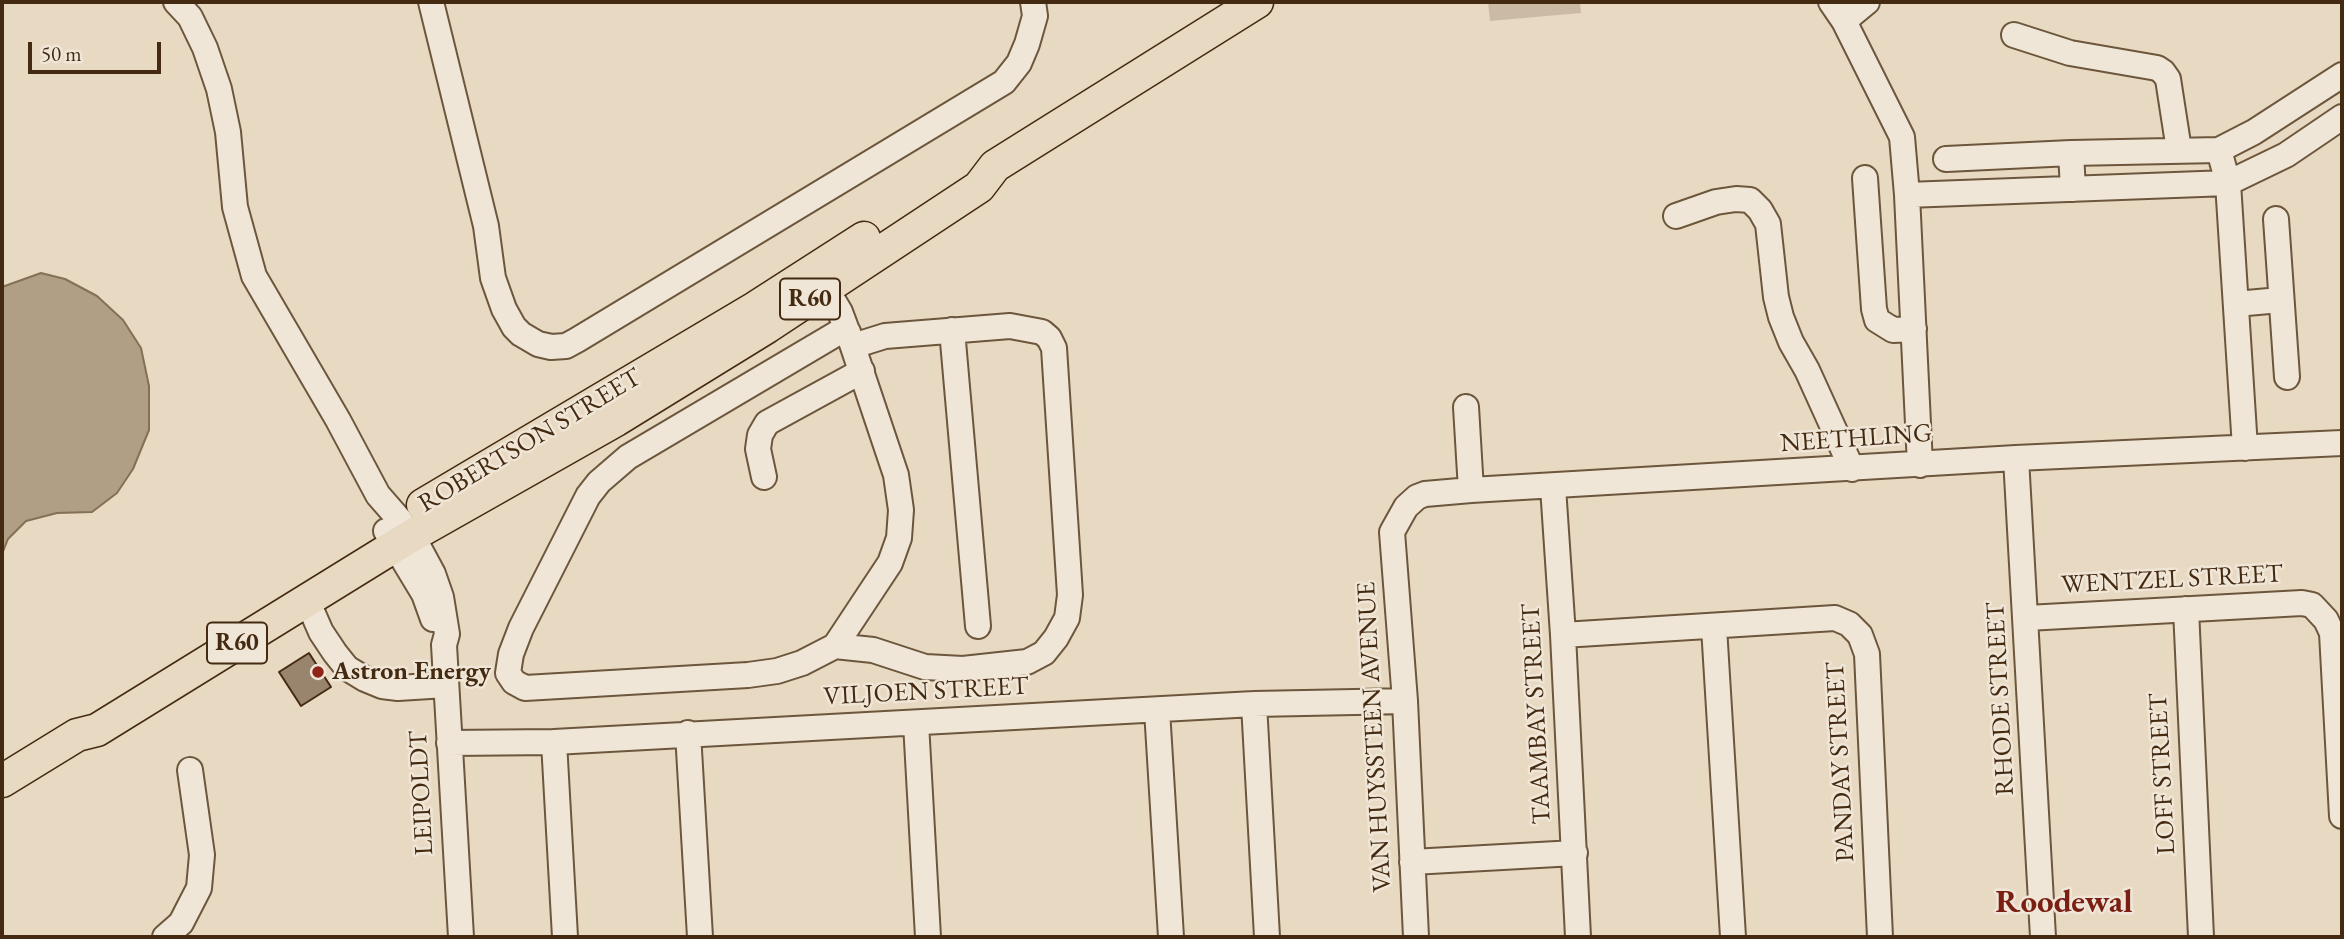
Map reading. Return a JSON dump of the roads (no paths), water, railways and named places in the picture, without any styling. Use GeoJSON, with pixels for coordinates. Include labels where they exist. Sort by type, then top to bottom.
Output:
{"type":"FeatureCollection","features":[{"type":"Feature","properties":{"kind":"main road","name":"ROBERTSON STREET"},"geometry":{"type":"LineString","coordinates":[[77,735],[87,718],[103,707],[397,532],[615,421],[820,278],[979,187],[995,166],[1256,2]]}},
{"type":"Feature","properties":{"kind":"main road","name":"ROBERTSON STREET"},"geometry":{"type":"LineString","coordinates":[[2,781],[77,735],[97,730],[307,600],[397,532]]}},
{"type":"Feature","properties":{"kind":"street","name":"LEIPOLDT"},"geometry":{"type":"LineString","coordinates":[[176,2],[190,17],[205,48],[219,89],[228,131],[235,207],[254,276],[332,409],[378,495],[397,532],[444,645],[461,937]]}},
{"type":"Feature","properties":{"kind":"street"},"geometry":{"type":"LineString","coordinates":[[431,2],[486,226],[493,278],[504,309],[514,327],[538,344],[551,346],[566,346],[589,333],[1004,82],[1018,63],[1027,44],[1035,16],[1033,2]]}},
{"type":"Feature","properties":{"kind":"street"},"geometry":{"type":"LineString","coordinates":[[1867,2],[1838,11],[1902,137],[1920,464]]}},
{"type":"Feature","properties":{"kind":"street"},"geometry":{"type":"LineString","coordinates":[[2014,35],[2070,53],[2157,68],[2163,72],[2168,79],[2179,150]]}},
{"type":"Feature","properties":{"kind":"street"},"geometry":{"type":"LineString","coordinates":[[1946,159],[2219,150],[2254,132],[2336,79],[2342,110]]}},
{"type":"Feature","properties":{"kind":"street"},"geometry":{"type":"LineString","coordinates":[[1907,195],[2228,183],[2286,155],[2342,117]]}},
{"type":"Feature","properties":{"kind":"street"},"geometry":{"type":"LineString","coordinates":[[2219,150],[2228,183],[2245,448]]}},
{"type":"Feature","properties":{"kind":"street"},"geometry":{"type":"LineString","coordinates":[[2071,153],[2073,189]]}},
{"type":"Feature","properties":{"kind":"street"},"geometry":{"type":"LineString","coordinates":[[1865,178],[1877,320],[1893,330],[1914,329]]}},
{"type":"Feature","properties":{"kind":"street"},"geometry":{"type":"LineString","coordinates":[[1676,216],[1716,202],[1736,199],[1750,201],[1760,210],[1768,224],[1776,298],[1781,317],[1852,469]]}},
{"type":"Feature","properties":{"kind":"street"},"geometry":{"type":"LineString","coordinates":[[2276,219],[2287,377]]}},
{"type":"Feature","properties":{"kind":"street"},"geometry":{"type":"LineString","coordinates":[[820,278],[849,337],[862,371],[896,475],[901,510],[899,538],[884,572],[835,646],[802,663],[777,671],[748,675],[525,688],[514,682],[508,673],[511,654],[521,628],[588,496],[598,482],[628,457],[849,337],[1010,326],[1042,332],[1054,348],[1070,595],[1067,618],[1056,638],[1044,653],[1027,662],[963,669],[925,667],[873,650],[835,646]]}},
{"type":"Feature","properties":{"kind":"street"},"geometry":{"type":"LineString","coordinates":[[2235,304],[2280,300]]}},
{"type":"Feature","properties":{"kind":"street"},"geometry":{"type":"LineString","coordinates":[[952,330],[978,626]]}},
{"type":"Feature","properties":{"kind":"street"},"geometry":{"type":"LineString","coordinates":[[764,477],[758,449],[760,435],[767,423],[862,371]]}},
{"type":"Feature","properties":{"kind":"street"},"geometry":{"type":"LineString","coordinates":[[1466,407],[1471,490]]}},
{"type":"Feature","properties":{"kind":"street","name":"NEETHLING"},"geometry":{"type":"LineString","coordinates":[[1392,532],[1406,507],[1425,494],[2016,458],[2342,443]]}},
{"type":"Feature","properties":{"kind":"street","name":"RHODE STREET"},"geometry":{"type":"LineString","coordinates":[[2016,458],[2043,937]]}},
{"type":"Feature","properties":{"kind":"street","name":"TAAMBAY STREET"},"geometry":{"type":"LineString","coordinates":[[1553,487],[1578,937]]}},
{"type":"Feature","properties":{"kind":"street","name":"VAN HUYSSTEEN AVENUE"},"geometry":{"type":"LineString","coordinates":[[1392,532],[1405,701],[1416,937]]}},
{"type":"Feature","properties":{"kind":"street"},"geometry":{"type":"LineString","coordinates":[[307,600],[321,632],[347,668],[382,686],[398,688],[446,685]]}},
{"type":"Feature","properties":{"kind":"street","name":"WENTZEL STREET"},"geometry":{"type":"LineString","coordinates":[[2027,618],[2302,603],[2312,605],[2326,620],[2332,634],[2342,816]]}},
{"type":"Feature","properties":{"kind":"street","name":"LOFF STREET"},"geometry":{"type":"LineString","coordinates":[[2186,609],[2201,937]]}},
{"type":"Feature","properties":{"kind":"street","name":"PANDAY STREET"},"geometry":{"type":"LineString","coordinates":[[1563,635],[1835,618],[1849,624],[1860,635],[1867,654],[1880,937]]}},
{"type":"Feature","properties":{"kind":"street"},"geometry":{"type":"LineString","coordinates":[[1714,627],[1733,937]]}},
{"type":"Feature","properties":{"kind":"street","name":"VILJOEN STREET"},"geometry":{"type":"LineString","coordinates":[[449,743],[554,742],[1254,704],[1405,701]]}},
{"type":"Feature","properties":{"kind":"street"},"geometry":{"type":"LineString","coordinates":[[1254,704],[1267,937]]}},
{"type":"Feature","properties":{"kind":"street"},"geometry":{"type":"LineString","coordinates":[[1157,710],[1171,937]]}},
{"type":"Feature","properties":{"kind":"street"},"geometry":{"type":"LineString","coordinates":[[916,723],[928,937]]}},
{"type":"Feature","properties":{"kind":"street"},"geometry":{"type":"LineString","coordinates":[[688,733],[700,937]]}},
{"type":"Feature","properties":{"kind":"street"},"geometry":{"type":"LineString","coordinates":[[554,742],[565,937]]}},
{"type":"Feature","properties":{"kind":"street"},"geometry":{"type":"LineString","coordinates":[[165,937],[181,923],[199,888],[202,855],[190,770]]}},
{"type":"Feature","properties":{"kind":"street"},"geometry":{"type":"LineString","coordinates":[[1412,862],[1575,853]]}},
{"type":"Feature","properties":{"kind":"place","name":"Astron Energy"},"geometry":{"type":"Point","coordinates":[318,672]}},
{"type":"Feature","properties":{"kind":"district","name":"Roodewal"},"geometry":{"type":"Point","coordinates":[2064,903]}}]}
